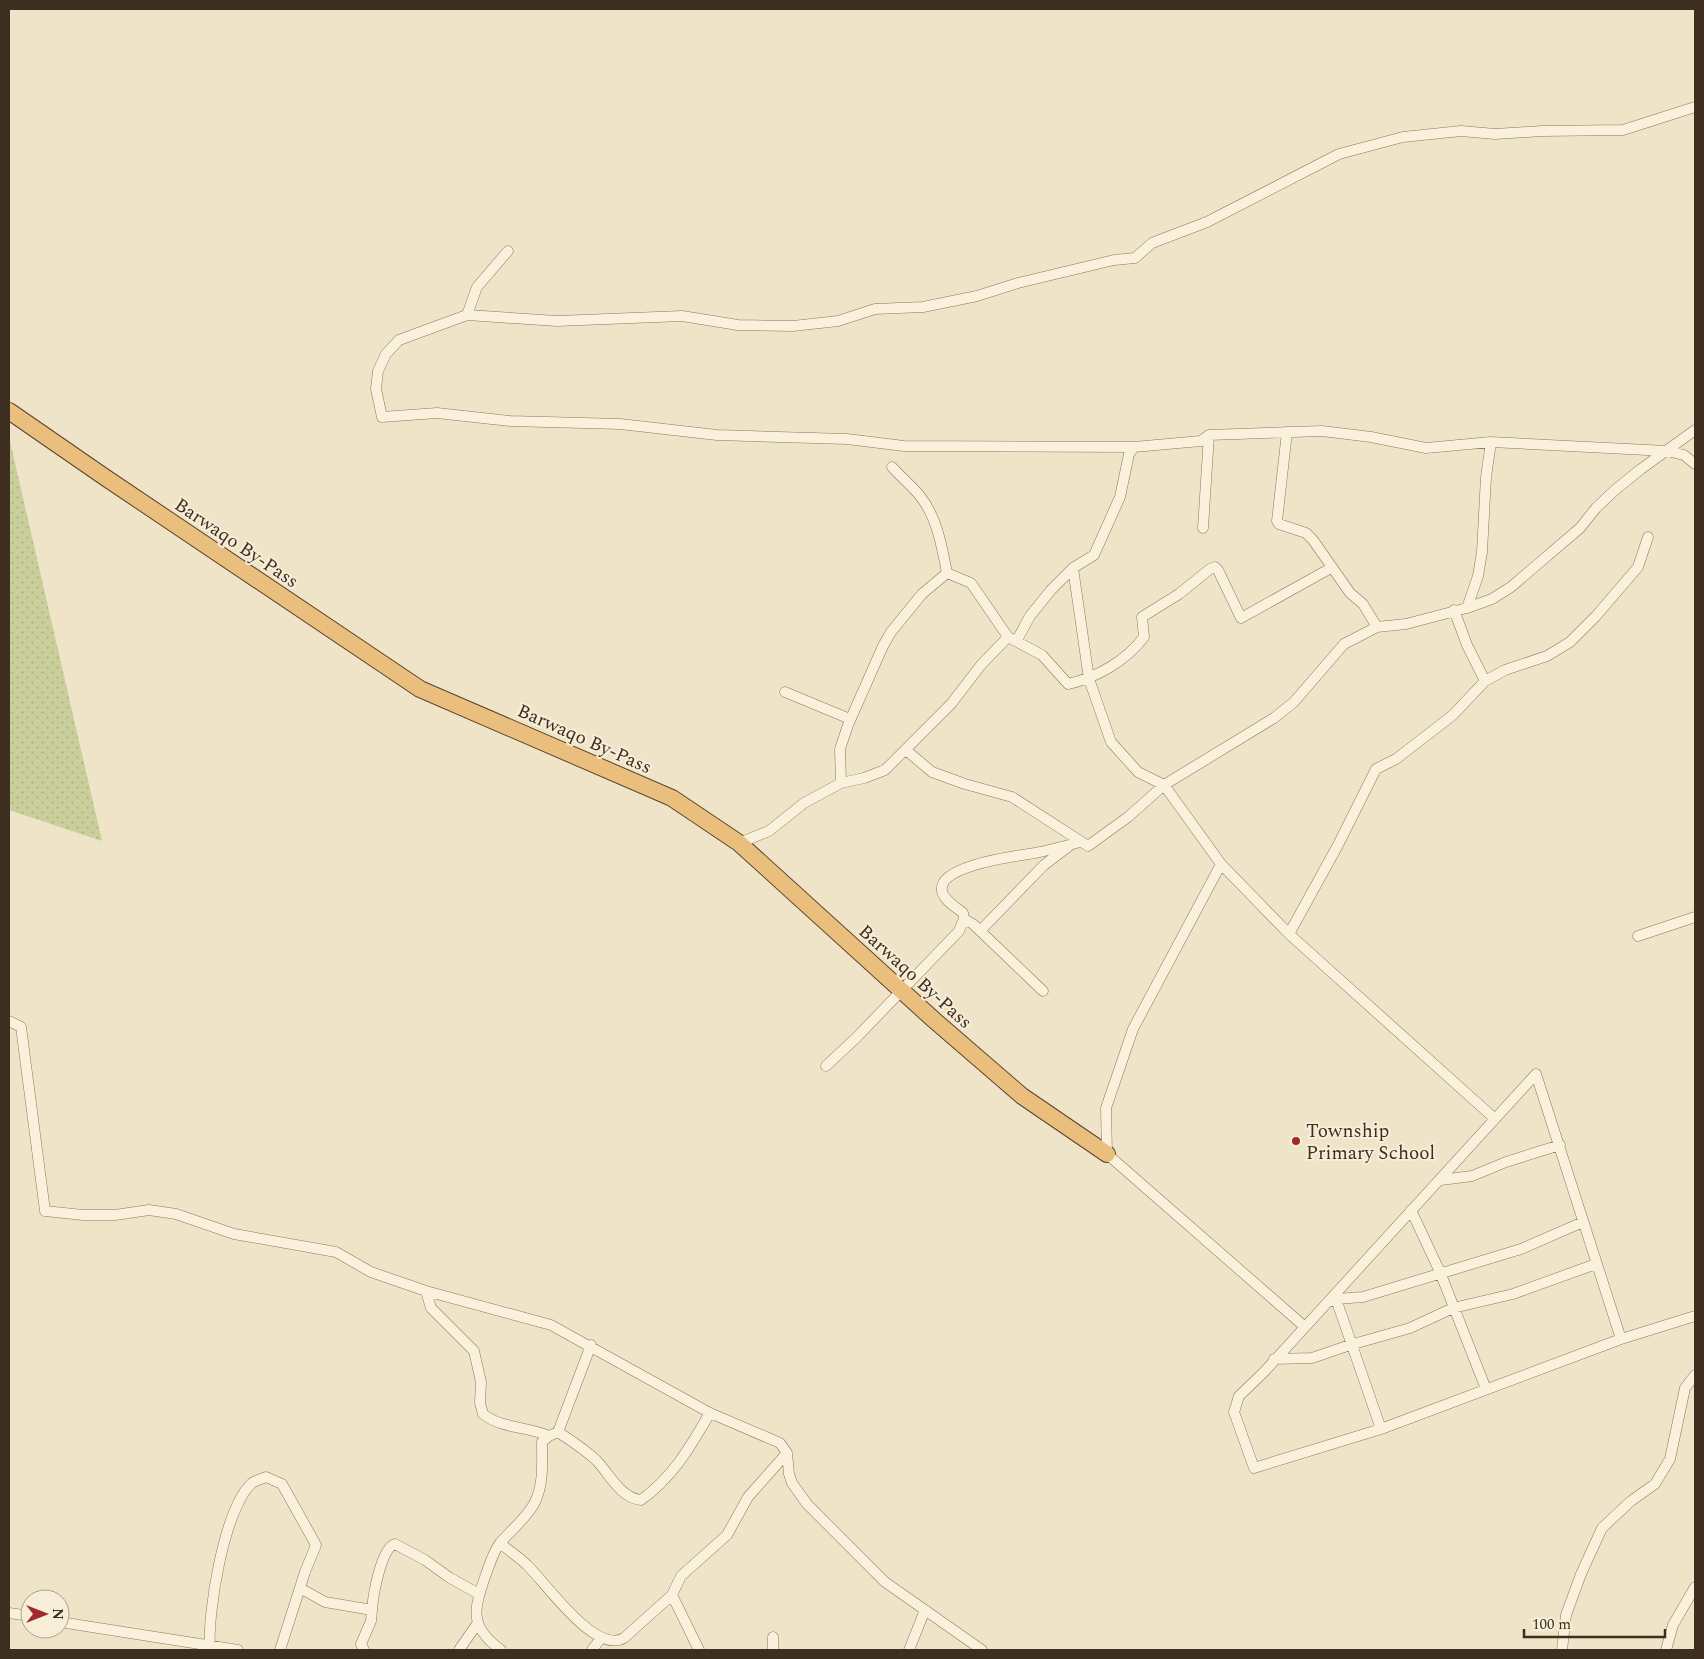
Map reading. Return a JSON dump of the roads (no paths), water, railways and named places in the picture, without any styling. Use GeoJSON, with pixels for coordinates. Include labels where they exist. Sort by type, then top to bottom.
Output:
{"type":"FeatureCollection","features":[{"type":"Feature","properties":{"kind":"highway","name":"Barwaqo By-Pass"},"geometry":{"type":"LineString","coordinates":[[9,410],[106,478],[420,689],[672,798],[739,843],[934,1020],[1022,1096],[1107,1154]]}},
{"type":"Feature","properties":{"kind":"street"},"geometry":{"type":"LineString","coordinates":[[1695,107],[1623,130],[1542,131],[1495,134],[1461,131],[1403,137],[1339,154],[1207,222],[1152,243],[1135,258],[1104,262],[1018,283],[977,296],[923,306],[875,310],[838,321],[793,326],[738,325],[682,316],[557,321],[467,315],[399,340],[386,354],[378,371],[376,390],[382,418],[437,413],[510,421],[620,424],[717,435],[847,439],[904,446],[1134,446],[1200,441],[1209,435],[1322,431],[1371,437],[1426,448],[1491,442],[1667,451],[1684,454],[1695,464]]}},
{"type":"Feature","properties":{"kind":"street"},"geometry":{"type":"LineString","coordinates":[[467,315],[477,287],[508,251]]}},
{"type":"Feature","properties":{"kind":"street"},"geometry":{"type":"LineString","coordinates":[[826,1066],[856,1038],[959,931],[964,919],[963,913],[947,900],[942,891],[944,882],[951,875],[978,864],[1076,843],[1088,846],[1128,816],[1164,785],[1274,718],[1294,702],[1344,644],[1377,627],[1406,624],[1467,608],[1492,599],[1511,587],[1580,528],[1596,508],[1615,490],[1695,430]]}},
{"type":"Feature","properties":{"kind":"street"},"geometry":{"type":"LineString","coordinates":[[1287,432],[1277,521],[1279,524],[1306,534],[1313,540],[1350,593],[1363,604],[1377,627]]}},
{"type":"Feature","properties":{"kind":"street"},"geometry":{"type":"LineString","coordinates":[[1203,528],[1209,435]]}},
{"type":"Feature","properties":{"kind":"street"},"geometry":{"type":"LineString","coordinates":[[1467,608],[1478,576],[1482,552],[1486,477],[1491,442]]}},
{"type":"Feature","properties":{"kind":"street"},"geometry":{"type":"LineString","coordinates":[[739,843],[769,831],[804,803],[841,783],[864,778],[885,770],[906,750],[951,704],[982,665],[1012,638],[1074,568],[1094,555],[1120,497],[1129,454],[1134,446]]}},
{"type":"Feature","properties":{"kind":"street"},"geometry":{"type":"LineString","coordinates":[[892,468],[919,495],[928,508],[941,545],[947,573]]}},
{"type":"Feature","properties":{"kind":"street"},"geometry":{"type":"LineString","coordinates":[[1289,934],[1345,832],[1376,769],[1396,760],[1453,715],[1485,681],[1505,670],[1547,656],[1570,642],[1596,616],[1638,567],[1648,537]]}},
{"type":"Feature","properties":{"kind":"street"},"geometry":{"type":"LineString","coordinates":[[947,573],[971,583],[1012,638],[1051,663],[1068,684],[1090,680],[1136,647],[1144,637],[1142,617],[1179,594],[1210,569],[1215,567],[1218,570],[1241,618],[1331,568]]}},
{"type":"Feature","properties":{"kind":"street"},"geometry":{"type":"LineString","coordinates":[[1074,568],[1090,680],[1111,742],[1138,772],[1164,785],[1221,864],[1289,934],[1494,1118]]}},
{"type":"Feature","properties":{"kind":"street"},"geometry":{"type":"LineString","coordinates":[[841,783],[840,749],[850,719],[891,632],[922,594],[947,573]]}},
{"type":"Feature","properties":{"kind":"street"},"geometry":{"type":"LineString","coordinates":[[1454,610],[1467,645],[1485,681]]}},
{"type":"Feature","properties":{"kind":"street"},"geometry":{"type":"LineString","coordinates":[[785,692],[850,719]]}},
{"type":"Feature","properties":{"kind":"street"},"geometry":{"type":"LineString","coordinates":[[906,750],[932,772],[965,784],[1012,797],[1043,815],[1076,843]]}},
{"type":"Feature","properties":{"kind":"street"},"geometry":{"type":"LineString","coordinates":[[980,931],[1044,865],[1076,843]]}},
{"type":"Feature","properties":{"kind":"street"},"geometry":{"type":"LineString","coordinates":[[1221,864],[1133,1028],[1106,1108],[1107,1154],[1305,1327]]}},
{"type":"Feature","properties":{"kind":"street"},"geometry":{"type":"LineString","coordinates":[[1638,936],[1695,917]]}},
{"type":"Feature","properties":{"kind":"street"},"geometry":{"type":"LineString","coordinates":[[964,919],[973,924],[1043,991]]}},
{"type":"Feature","properties":{"kind":"street"},"geometry":{"type":"LineString","coordinates":[[9,1021],[21,1027],[45,1210],[83,1215],[116,1215],[149,1210],[176,1214],[234,1234],[336,1252],[371,1272],[426,1291],[551,1325],[591,1345],[710,1413],[780,1443],[787,1453],[792,1483],[808,1504],[885,1582],[982,1650]]}},
{"type":"Feature","properties":{"kind":"street"},"geometry":{"type":"LineString","coordinates":[[1621,1339],[1536,1074],[1494,1118],[1441,1180],[1411,1210],[1331,1301],[1239,1396],[1234,1412],[1254,1468],[1381,1429],[1621,1339],[1695,1316]]}},
{"type":"Feature","properties":{"kind":"street"},"geometry":{"type":"LineString","coordinates":[[1441,1180],[1472,1176],[1506,1162],[1560,1145]]}},
{"type":"Feature","properties":{"kind":"street"},"geometry":{"type":"LineString","coordinates":[[1411,1210],[1440,1272],[1486,1389]]}},
{"type":"Feature","properties":{"kind":"street"},"geometry":{"type":"LineString","coordinates":[[1331,1301],[1363,1297],[1440,1272],[1521,1249],[1583,1222]]}},
{"type":"Feature","properties":{"kind":"street"},"geometry":{"type":"LineString","coordinates":[[1274,1359],[1312,1358],[1410,1328],[1453,1308],[1513,1294],[1596,1264]]}},
{"type":"Feature","properties":{"kind":"street"},"geometry":{"type":"LineString","coordinates":[[426,1291],[431,1308],[474,1351],[480,1374],[480,1403],[483,1414],[498,1424],[554,1434],[579,1445],[619,1487],[637,1500],[641,1500],[661,1486],[680,1463],[710,1413]]}},
{"type":"Feature","properties":{"kind":"street"},"geometry":{"type":"LineString","coordinates":[[1331,1301],[1350,1345],[1381,1429]]}},
{"type":"Feature","properties":{"kind":"street"},"geometry":{"type":"LineString","coordinates":[[501,1650],[482,1634],[477,1624],[475,1617],[479,1594],[495,1551],[534,1503],[543,1469],[542,1442],[554,1434],[591,1345]]}},
{"type":"Feature","properties":{"kind":"street"},"geometry":{"type":"LineString","coordinates":[[1562,1650],[1566,1615],[1581,1574],[1602,1528],[1631,1501],[1655,1484],[1670,1459],[1685,1388],[1695,1375]]}},
{"type":"Feature","properties":{"kind":"street"},"geometry":{"type":"LineString","coordinates":[[500,1543],[528,1566],[559,1604],[601,1638],[621,1640],[672,1596],[681,1576],[727,1535],[748,1497],[787,1453]]}},
{"type":"Feature","properties":{"kind":"street"},"geometry":{"type":"LineString","coordinates":[[210,1647],[216,1580],[232,1516],[253,1483],[266,1477],[282,1484],[316,1545],[280,1650]]}},
{"type":"Feature","properties":{"kind":"street"},"geometry":{"type":"LineString","coordinates":[[364,1650],[362,1644],[372,1621],[378,1576],[390,1547],[395,1544],[425,1560],[450,1578],[479,1594]]}},
{"type":"Feature","properties":{"kind":"street"},"geometry":{"type":"LineString","coordinates":[[1666,1650],[1673,1625],[1695,1587]]}},
{"type":"Feature","properties":{"kind":"street"},"geometry":{"type":"LineString","coordinates":[[300,1588],[325,1602],[372,1610]]}},
{"type":"Feature","properties":{"kind":"street"},"geometry":{"type":"LineString","coordinates":[[672,1596],[699,1650]]}},
{"type":"Feature","properties":{"kind":"street"},"geometry":{"type":"LineString","coordinates":[[910,1650],[924,1610]]}},
{"type":"Feature","properties":{"kind":"street"},"geometry":{"type":"LineString","coordinates":[[70,1624],[238,1650]]}},
{"type":"Feature","properties":{"kind":"street"},"geometry":{"type":"LineString","coordinates":[[459,1650],[477,1624]]}},
{"type":"Feature","properties":{"kind":"street"},"geometry":{"type":"LineString","coordinates":[[773,1637],[773,1650]]}},
{"type":"Feature","properties":{"kind":"street"},"geometry":{"type":"LineString","coordinates":[[592,1650],[601,1638]]}},
{"type":"Feature","properties":{"kind":"place","name":"Township Primary School"},"geometry":{"type":"Point","coordinates":[1296,1141]}}]}
